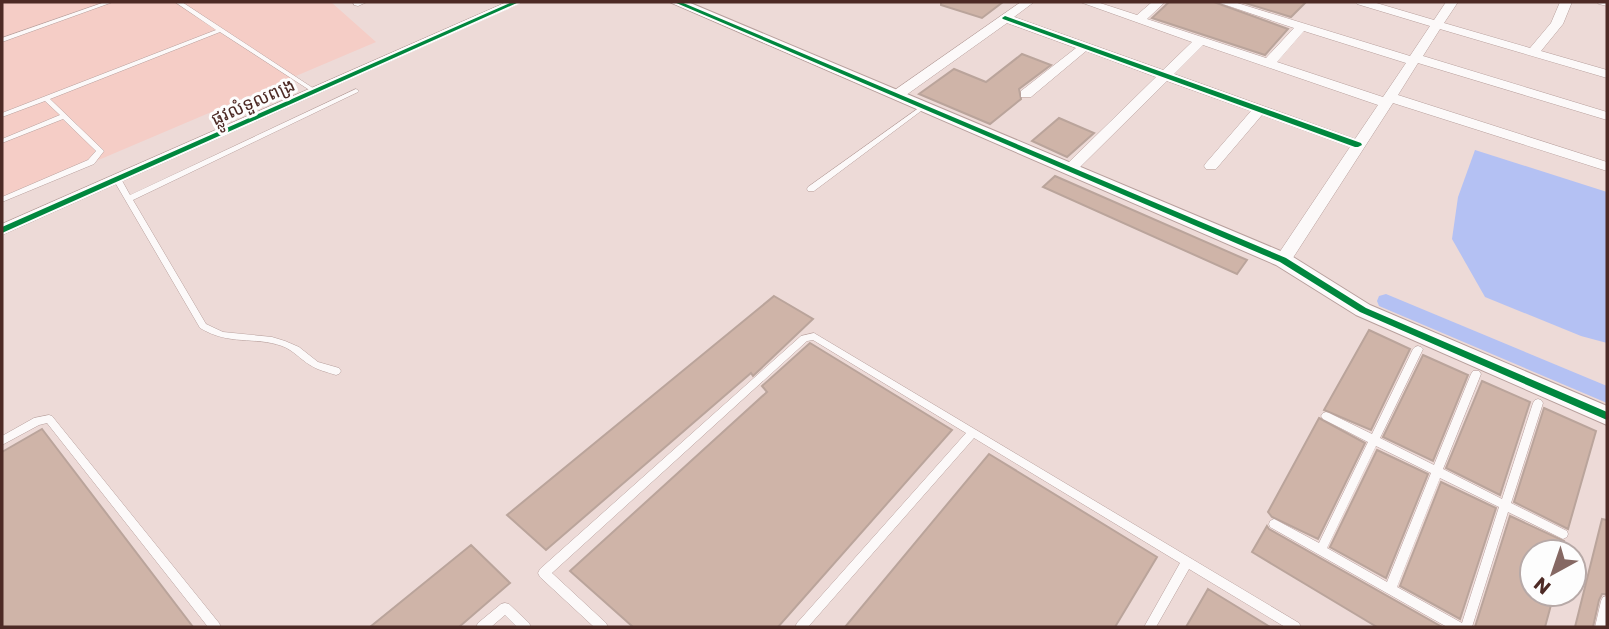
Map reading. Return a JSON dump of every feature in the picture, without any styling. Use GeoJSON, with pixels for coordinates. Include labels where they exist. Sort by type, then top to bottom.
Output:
{"type":"FeatureCollection","features":[{"type":"Feature","properties":{"kind":"street","name":"ផ្លូវលំទួលពង្រ"},"geometry":{"type":"LineString","coordinates":[[2,230],[516,2]]}},
{"type":"Feature","properties":{"kind":"street"},"geometry":{"type":"LineString","coordinates":[[677,2],[1283,260],[1363,310],[1607,416]]}},
{"type":"Feature","properties":{"kind":"street"},"geometry":{"type":"LineString","coordinates":[[897,96],[1028,2]]}},
{"type":"Feature","properties":{"kind":"street"},"geometry":{"type":"LineString","coordinates":[[1086,2],[1269,63],[1607,167]]}},
{"type":"Feature","properties":{"kind":"street"},"geometry":{"type":"LineString","coordinates":[[1139,20],[1159,2]]}},
{"type":"Feature","properties":{"kind":"street"},"geometry":{"type":"LineString","coordinates":[[1223,2],[1241,4],[1302,26],[1607,116]]}},
{"type":"Feature","properties":{"kind":"street"},"geometry":{"type":"LineString","coordinates":[[1361,2],[1607,74]]}},
{"type":"Feature","properties":{"kind":"street"},"geometry":{"type":"LineString","coordinates":[[1283,260],[1452,2]]}},
{"type":"Feature","properties":{"kind":"street"},"geometry":{"type":"LineString","coordinates":[[1533,52],[1557,24],[1566,2]]}},
{"type":"Feature","properties":{"kind":"street"},"geometry":{"type":"LineString","coordinates":[[1005,18],[1358,145]]}},
{"type":"Feature","properties":{"kind":"street"},"geometry":{"type":"LineString","coordinates":[[1269,63],[1302,26]]}},
{"type":"Feature","properties":{"kind":"street"},"geometry":{"type":"LineString","coordinates":[[1070,169],[1201,40]]}},
{"type":"Feature","properties":{"kind":"street"},"geometry":{"type":"LineString","coordinates":[[1026,94],[1084,47]]}},
{"type":"Feature","properties":{"kind":"street"},"geometry":{"type":"LineString","coordinates":[[1211,166],[1259,110]]}},
{"type":"Feature","properties":{"kind":"lane"},"geometry":{"type":"LineString","coordinates":[[2,40],[110,2]]}},
{"type":"Feature","properties":{"kind":"lane"},"geometry":{"type":"LineString","coordinates":[[178,2],[316,92]]}},
{"type":"Feature","properties":{"kind":"lane"},"geometry":{"type":"LineString","coordinates":[[2,115],[221,30]]}},
{"type":"Feature","properties":{"kind":"lane"},"geometry":{"type":"LineString","coordinates":[[130,198],[356,91]]}},
{"type":"Feature","properties":{"kind":"lane"},"geometry":{"type":"LineString","coordinates":[[2,200],[97,157],[100,151],[46,98]]}},
{"type":"Feature","properties":{"kind":"lane"},"geometry":{"type":"LineString","coordinates":[[811,189],[923,107]]}},
{"type":"Feature","properties":{"kind":"lane"},"geometry":{"type":"LineString","coordinates":[[2,141],[64,116]]}},
{"type":"Feature","properties":{"kind":"lane"},"geometry":{"type":"LineString","coordinates":[[117,179],[203,326],[212,333],[281,342],[293,347],[316,365],[336,371]]}},
{"type":"Feature","properties":{"kind":"lane"},"geometry":{"type":"LineString","coordinates":[[602,627],[544,573],[804,338],[814,336],[1295,627]]}},
{"type":"Feature","properties":{"kind":"lane"},"geometry":{"type":"LineString","coordinates":[[1321,550],[1418,349]]}},
{"type":"Feature","properties":{"kind":"lane"},"geometry":{"type":"LineString","coordinates":[[1390,589],[1476,374]]}},
{"type":"Feature","properties":{"kind":"lane"},"geometry":{"type":"LineString","coordinates":[[1466,627],[1538,403]]}},
{"type":"Feature","properties":{"kind":"lane"},"geometry":{"type":"LineString","coordinates":[[1326,416],[1563,534]]}},
{"type":"Feature","properties":{"kind":"lane"},"geometry":{"type":"LineString","coordinates":[[2,441],[37,421],[49,419],[215,627]]}},
{"type":"Feature","properties":{"kind":"lane"},"geometry":{"type":"LineString","coordinates":[[800,627],[973,432]]}},
{"type":"Feature","properties":{"kind":"lane"},"geometry":{"type":"LineString","coordinates":[[1274,524],[1458,627]]}},
{"type":"Feature","properties":{"kind":"lane"},"geometry":{"type":"LineString","coordinates":[[1150,627],[1187,562]]}},
{"type":"Feature","properties":{"kind":"lane"},"geometry":{"type":"LineString","coordinates":[[1601,627],[1607,601]]}},
{"type":"Feature","properties":{"kind":"lane"},"geometry":{"type":"LineString","coordinates":[[482,627],[505,607],[524,627]]}},
{"type":"Feature","properties":{"kind":"shaded area"},"geometry":{"type":"Polygon","coordinates":[[[2,2],[331,2],[376,42],[2,201],[2,2]]]}},
{"type":"Feature","properties":{"kind":"water"},"geometry":{"type":"Polygon","coordinates":[[[1475,150],[1607,192],[1607,343],[1581,336],[1485,297],[1452,239],[1458,197],[1475,150]]]}},
{"type":"Feature","properties":{"kind":"building"},"geometry":{"type":"Polygon","coordinates":[[[941,2],[1003,2],[982,18],[941,5],[941,2]]]}},
{"type":"Feature","properties":{"kind":"building"},"geometry":{"type":"Polygon","coordinates":[[[1169,2],[1214,2],[1288,29],[1265,55],[1152,18],[1169,2]]]}},
{"type":"Feature","properties":{"kind":"building"},"geometry":{"type":"Polygon","coordinates":[[[1242,2],[1306,2],[1291,17],[1242,2]]]}},
{"type":"Feature","properties":{"kind":"building"},"geometry":{"type":"Polygon","coordinates":[[[1022,54],[1051,65],[1019,89],[1021,99],[990,124],[919,94],[954,69],[986,82],[1022,54]]]}},
{"type":"Feature","properties":{"kind":"building"},"geometry":{"type":"Polygon","coordinates":[[[1059,118],[1094,133],[1067,157],[1032,141],[1059,118]]]}},
{"type":"Feature","properties":{"kind":"building"},"geometry":{"type":"Polygon","coordinates":[[[1055,176],[1247,260],[1237,274],[1043,187],[1055,176]]]}},
{"type":"Feature","properties":{"kind":"building"},"geometry":{"type":"Polygon","coordinates":[[[774,296],[813,319],[753,376],[751,373],[546,550],[507,515],[774,296]]]}},
{"type":"Feature","properties":{"kind":"building"},"geometry":{"type":"Polygon","coordinates":[[[1369,330],[1410,349],[1371,430],[1324,410],[1369,330]]]}},
{"type":"Feature","properties":{"kind":"building"},"geometry":{"type":"Polygon","coordinates":[[[810,343],[952,430],[778,627],[633,627],[570,571],[767,392],[762,386],[810,343]]]}},
{"type":"Feature","properties":{"kind":"building"},"geometry":{"type":"Polygon","coordinates":[[[1423,355],[1468,375],[1433,461],[1383,437],[1423,355]]]}},
{"type":"Feature","properties":{"kind":"building"},"geometry":{"type":"Polygon","coordinates":[[[1482,381],[1530,402],[1500,495],[1446,468],[1482,381]]]}},
{"type":"Feature","properties":{"kind":"building"},"geometry":{"type":"Polygon","coordinates":[[[1544,408],[1596,431],[1568,529],[1514,502],[1544,408]]]}},
{"type":"Feature","properties":{"kind":"building"},"geometry":{"type":"Polygon","coordinates":[[[1319,418],[1365,443],[1318,539],[1272,517],[1268,512],[1319,418]]]}},
{"type":"Feature","properties":{"kind":"building"},"geometry":{"type":"Polygon","coordinates":[[[42,429],[193,627],[2,627],[2,452],[42,429]]]}},
{"type":"Feature","properties":{"kind":"building"},"geometry":{"type":"Polygon","coordinates":[[[1377,450],[1428,474],[1386,578],[1330,547],[1377,450]]]}},
{"type":"Feature","properties":{"kind":"building"},"geometry":{"type":"Polygon","coordinates":[[[989,454],[1157,557],[1115,627],[845,627],[989,454]]]}},
{"type":"Feature","properties":{"kind":"building"},"geometry":{"type":"Polygon","coordinates":[[[1441,482],[1496,508],[1460,619],[1400,586],[1441,482]]]}},
{"type":"Feature","properties":{"kind":"building"},"geometry":{"type":"Polygon","coordinates":[[[1510,516],[1558,538],[1518,538],[1518,608],[1550,608],[1545,627],[1475,627],[1510,516]]]}},
{"type":"Feature","properties":{"kind":"building"},"geometry":{"type":"Polygon","coordinates":[[[1602,519],[1607,520],[1607,594],[1602,594],[1599,600],[1593,627],[1575,627],[1580,608],[1588,608],[1588,575],[1602,519]]]}},
{"type":"Feature","properties":{"kind":"building"},"geometry":{"type":"Polygon","coordinates":[[[1267,526],[1442,627],[1377,627],[1252,552],[1267,526]]]}},
{"type":"Feature","properties":{"kind":"building"},"geometry":{"type":"Polygon","coordinates":[[[471,545],[510,583],[459,627],[370,627],[471,545]]]}},
{"type":"Feature","properties":{"kind":"building"},"geometry":{"type":"Polygon","coordinates":[[[1208,589],[1270,627],[1186,627],[1208,589]]]}},
{"type":"Feature","properties":{"kind":"waterway"},"geometry":{"type":"LineString","coordinates":[[1386,301],[1607,395]]}},
{"type":"Feature","properties":{"kind":"cycle path"},"geometry":{"type":"LineString","coordinates":[[2,230],[516,2]]}},
{"type":"Feature","properties":{"kind":"cycle path"},"geometry":{"type":"LineString","coordinates":[[677,2],[1283,260],[1363,310],[1607,416]]}},
{"type":"Feature","properties":{"kind":"cycle path"},"geometry":{"type":"LineString","coordinates":[[1005,18],[1358,145]]}}]}
